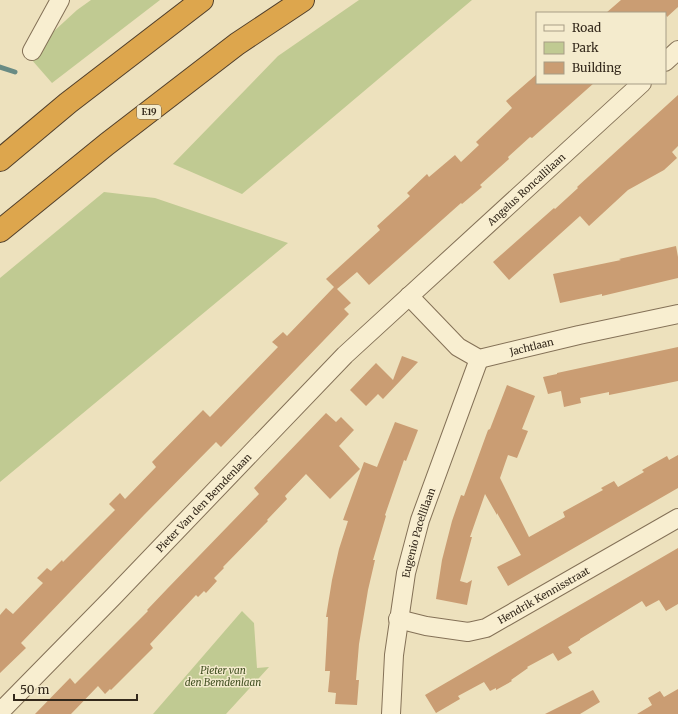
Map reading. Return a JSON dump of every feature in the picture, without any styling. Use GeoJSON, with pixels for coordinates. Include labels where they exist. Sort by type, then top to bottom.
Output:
{"type":"FeatureCollection","features":[{"type":"Feature","properties":{"kind":"highway"},"geometry":{"type":"LineString","coordinates":[[0,160],[68,103],[202,0]]}},
{"type":"Feature","properties":{"kind":"highway","name":"E19"},"geometry":{"type":"LineString","coordinates":[[0,231],[107,144],[231,49],[303,0]]}},
{"type":"Feature","properties":{"kind":"street"},"geometry":{"type":"LineString","coordinates":[[32,51],[60,0]]}},
{"type":"Feature","properties":{"kind":"street"},"geometry":{"type":"LineString","coordinates":[[666,61],[678,50]]}},
{"type":"Feature","properties":{"kind":"street","name":"Angelus Roncallilaan"},"geometry":{"type":"LineString","coordinates":[[409,296],[641,84]]}},
{"type":"Feature","properties":{"kind":"street"},"geometry":{"type":"LineString","coordinates":[[409,296],[458,347],[479,359]]}},
{"type":"Feature","properties":{"kind":"street","name":"Pieter Van den Bemdenlaan"},"geometry":{"type":"LineString","coordinates":[[0,712],[113,597],[345,354],[409,296]]}},
{"type":"Feature","properties":{"kind":"street","name":"Jachtlaan"},"geometry":{"type":"LineString","coordinates":[[479,359],[579,335],[678,314]]}},
{"type":"Feature","properties":{"kind":"street","name":"Eugenio Pacellilaan"},"geometry":{"type":"LineString","coordinates":[[392,714],[393,661],[406,573],[420,520],[479,359]]}},
{"type":"Feature","properties":{"kind":"street","name":"Hendrik Kennisstraat"},"geometry":{"type":"LineString","coordinates":[[398,619],[426,626],[468,632],[486,628],[678,518]]}},
{"type":"Feature","properties":{"kind":"green space"},"geometry":{"type":"Polygon","coordinates":[[[91,0],[160,0],[52,83],[31,59],[41,43],[77,10],[91,0]]]}},
{"type":"Feature","properties":{"kind":"green space"},"geometry":{"type":"Polygon","coordinates":[[[359,0],[472,0],[242,194],[173,164],[278,56],[359,0]]]}},
{"type":"Feature","properties":{"kind":"green space"},"geometry":{"type":"Polygon","coordinates":[[[104,192],[155,198],[288,243],[0,482],[0,278],[104,192]]]}},
{"type":"Feature","properties":{"kind":"green space","name":"Pieter van den Bemdenlaan"},"geometry":{"type":"Polygon","coordinates":[[[242,611],[254,623],[257,668],[269,667],[226,714],[153,714],[242,611]]]}},
{"type":"Feature","properties":{"kind":"building"},"geometry":{"type":"Polygon","coordinates":[[[621,0],[678,0],[678,7],[667,17],[666,12],[607,12],[621,0]]]}},
{"type":"Feature","properties":{"kind":"building"},"geometry":{"type":"Polygon","coordinates":[[[536,75],[536,84],[593,84],[532,138],[530,137],[508,157],[509,159],[480,185],[482,187],[462,204],[461,203],[369,285],[357,272],[337,289],[351,303],[344,309],[349,314],[221,447],[216,442],[144,515],[21,643],[26,648],[0,673],[0,615],[6,608],[13,614],[43,583],[37,578],[47,568],[51,571],[62,560],[63,562],[115,510],[109,504],[120,493],[125,499],[156,467],[152,462],[203,410],[210,417],[278,347],[272,342],[283,332],[287,336],[334,287],[326,279],[380,230],[377,226],[410,196],[407,193],[427,174],[429,177],[455,155],[461,162],[479,145],[476,142],[512,108],[506,101],[536,75]]]}},
{"type":"Feature","properties":{"kind":"building"},"geometry":{"type":"Polygon","coordinates":[[[678,95],[678,146],[672,152],[677,158],[664,170],[628,190],[589,226],[580,216],[509,280],[493,262],[554,208],[555,209],[678,95]]]}},
{"type":"Feature","properties":{"kind":"building"},"geometry":{"type":"Polygon","coordinates":[[[676,246],[678,257],[678,278],[602,296],[602,294],[560,303],[553,274],[621,260],[619,259],[676,246]]]}},
{"type":"Feature","properties":{"kind":"building"},"geometry":{"type":"Polygon","coordinates":[[[678,347],[678,381],[609,395],[609,392],[580,398],[581,403],[564,407],[561,391],[548,394],[543,377],[557,373],[678,347]]]}},
{"type":"Feature","properties":{"kind":"building"},"geometry":{"type":"Polygon","coordinates":[[[402,356],[418,362],[383,399],[378,394],[366,406],[350,390],[376,363],[393,380],[402,356]]]}},
{"type":"Feature","properties":{"kind":"building"},"geometry":{"type":"Polygon","coordinates":[[[507,385],[535,396],[522,429],[528,431],[517,458],[508,455],[500,478],[529,537],[565,517],[563,512],[603,490],[601,488],[614,481],[618,487],[644,472],[642,470],[667,456],[669,460],[678,455],[678,488],[508,586],[497,567],[521,555],[485,494],[470,537],[472,537],[460,581],[467,583],[472,580],[467,605],[436,599],[442,560],[452,521],[461,495],[464,496],[488,430],[490,429],[507,385]]]}},
{"type":"Feature","properties":{"kind":"building"},"geometry":{"type":"Polygon","coordinates":[[[326,413],[336,422],[341,417],[354,430],[339,446],[360,469],[330,499],[306,474],[285,496],[287,499],[267,520],[268,521],[223,567],[224,568],[214,578],[217,581],[206,593],[204,591],[198,597],[196,595],[150,644],[153,648],[111,690],[110,689],[105,694],[98,686],[71,714],[35,714],[70,678],[75,684],[148,611],[147,610],[259,494],[254,488],[326,413]]]}},
{"type":"Feature","properties":{"kind":"building"},"geometry":{"type":"Polygon","coordinates":[[[395,422],[418,430],[406,461],[404,460],[385,515],[386,516],[373,560],[375,560],[368,590],[359,644],[356,680],[359,680],[357,705],[335,704],[336,693],[328,692],[330,671],[325,671],[328,617],[326,617],[339,549],[348,521],[343,520],[364,462],[377,467],[395,422]]]}},
{"type":"Feature","properties":{"kind":"building"},"geometry":{"type":"Polygon","coordinates":[[[678,548],[678,604],[666,611],[659,600],[646,607],[642,601],[568,647],[572,653],[558,661],[553,653],[527,667],[528,668],[511,680],[512,681],[496,690],[496,688],[490,691],[484,682],[458,696],[460,699],[436,713],[425,695],[678,548]]]}},
{"type":"Feature","properties":{"kind":"building"},"geometry":{"type":"Polygon","coordinates":[[[678,689],[678,714],[637,714],[652,705],[648,698],[660,691],[664,697],[678,689]]]}},
{"type":"Feature","properties":{"kind":"building"},"geometry":{"type":"Polygon","coordinates":[[[593,690],[600,702],[580,714],[545,714],[593,690]]]}},
{"type":"Feature","properties":{"kind":"waterway"},"geometry":{"type":"LineString","coordinates":[[0,67],[15,72]]}}]}
